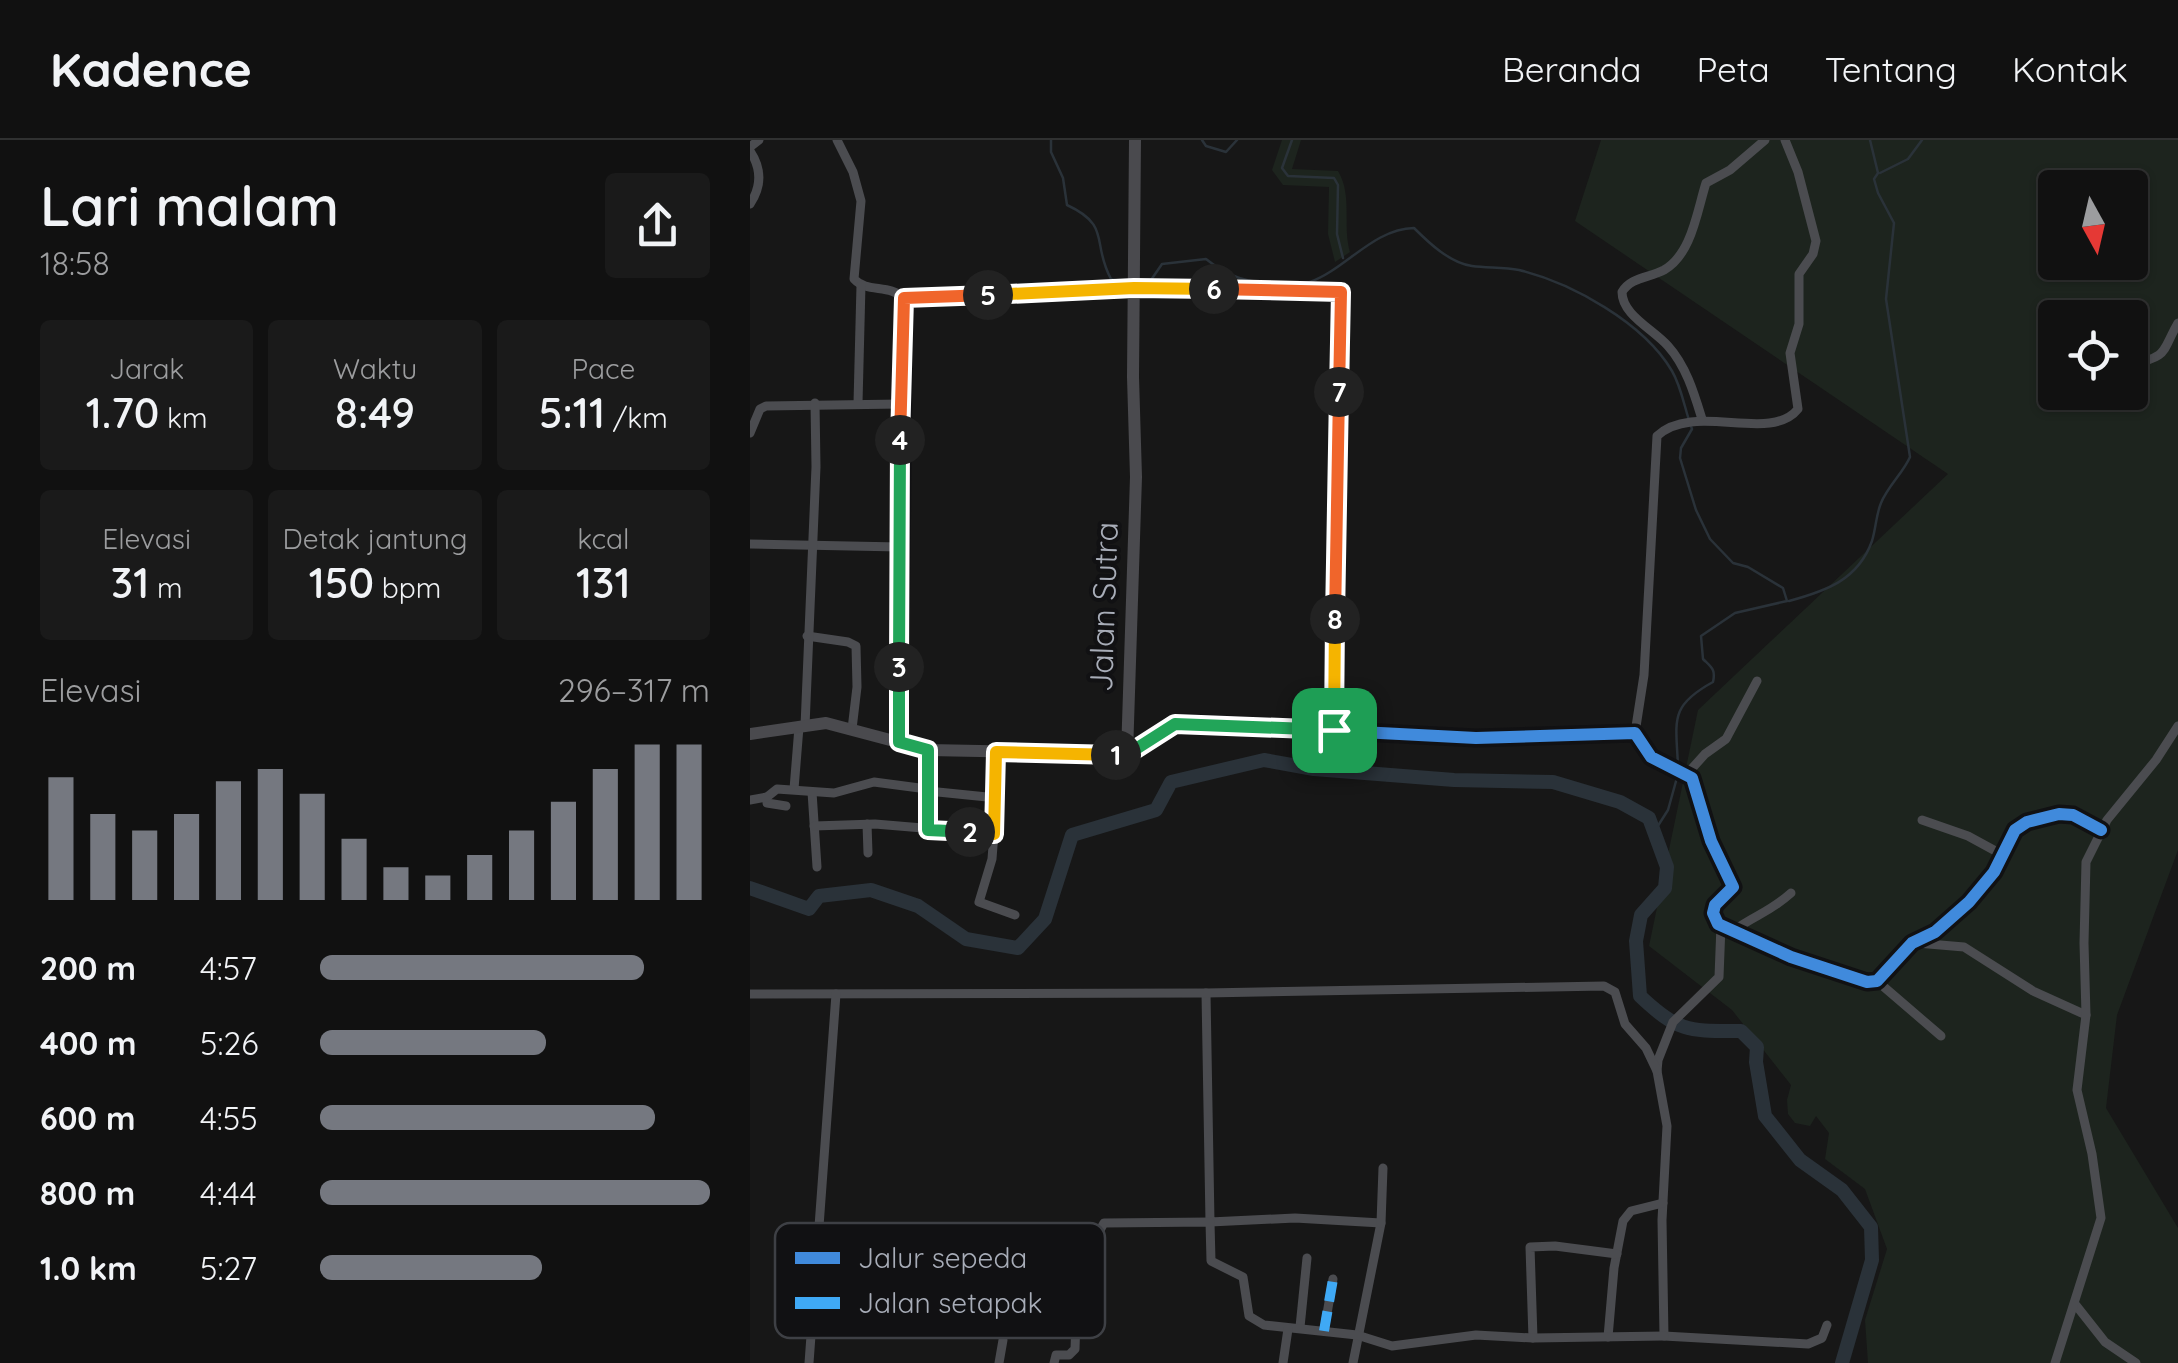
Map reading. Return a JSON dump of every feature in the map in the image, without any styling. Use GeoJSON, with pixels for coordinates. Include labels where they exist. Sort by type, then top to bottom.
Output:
{"type":"FeatureCollection","features":[{"type":"Feature","properties":{"kind":"street"},"geometry":{"type":"LineString","coordinates":[[750,204],[759,182],[758,164],[750,149],[759,140]]}},
{"type":"Feature","properties":{"kind":"street"},"geometry":{"type":"LineString","coordinates":[[837,140],[862,202],[853,273],[861,285],[858,403]]}},
{"type":"Feature","properties":{"kind":"street","name":"Jalan Sutra"},"geometry":{"type":"LineString","coordinates":[[1128,754],[1136,476],[1136,140]]}},
{"type":"Feature","properties":{"kind":"street"},"geometry":{"type":"LineString","coordinates":[[1694,422],[1679,360],[1667,344],[1624,306],[1622,292],[1629,283],[1674,263],[1689,238],[1706,183],[1730,170],[1765,140]]}},
{"type":"Feature","properties":{"kind":"street"},"geometry":{"type":"LineString","coordinates":[[1785,140],[1816,240],[1813,254],[1799,274],[1799,324],[1790,352],[1798,409],[1788,418],[1756,424],[1694,422],[1662,430],[1654,449],[1648,626],[1635,733],[1652,757],[1681,771],[1696,788],[1711,842],[1734,887],[1715,906],[1714,918],[1721,926],[1792,957],[1868,982],[1878,981],[1912,943],[1935,932],[1970,902],[1994,872],[2015,830],[2026,822],[2073,815],[2101,830]]}},
{"type":"Feature","properties":{"kind":"street"},"geometry":{"type":"LineString","coordinates":[[861,285],[894,290],[904,298],[1134,285],[1341,292],[1334,730]]}},
{"type":"Feature","properties":{"kind":"street"},"geometry":{"type":"LineString","coordinates":[[899,742],[904,298]]}},
{"type":"Feature","properties":{"kind":"street"},"geometry":{"type":"LineString","coordinates":[[2148,360],[2169,347],[2178,323]]}},
{"type":"Feature","properties":{"kind":"street"},"geometry":{"type":"LineString","coordinates":[[794,789],[802,726],[812,547],[815,403]]}},
{"type":"Feature","properties":{"kind":"street"},"geometry":{"type":"LineString","coordinates":[[750,433],[763,407],[900,404]]}},
{"type":"Feature","properties":{"kind":"street"},"geometry":{"type":"LineString","coordinates":[[750,544],[900,546]]}},
{"type":"Feature","properties":{"kind":"street"},"geometry":{"type":"LineString","coordinates":[[807,636],[856,646],[857,688],[852,729]]}},
{"type":"Feature","properties":{"kind":"street"},"geometry":{"type":"LineString","coordinates":[[1681,771],[1726,739],[1758,681]]}},
{"type":"Feature","properties":{"kind":"street"},"geometry":{"type":"LineString","coordinates":[[750,734],[826,723],[928,750],[1128,754],[1175,724],[1476,738],[1635,733]]}},
{"type":"Feature","properties":{"kind":"street"},"geometry":{"type":"LineString","coordinates":[[2055,1363],[2100,1218],[2078,1090],[2086,1015],[2086,862],[2101,830],[2178,726]]}},
{"type":"Feature","properties":{"kind":"street"},"geometry":{"type":"LineString","coordinates":[[928,750],[928,830]]}},
{"type":"Feature","properties":{"kind":"street"},"geometry":{"type":"LineString","coordinates":[[996,752],[992,859],[979,902],[1015,915]]}},
{"type":"Feature","properties":{"kind":"street"},"geometry":{"type":"LineString","coordinates":[[750,800],[766,797],[775,789],[834,793],[874,782],[997,798]]}},
{"type":"Feature","properties":{"kind":"street"},"geometry":{"type":"LineString","coordinates":[[812,792],[817,867]]}},
{"type":"Feature","properties":{"kind":"street"},"geometry":{"type":"LineString","coordinates":[[766,797],[766,803],[772,806],[786,806]]}},
{"type":"Feature","properties":{"kind":"street"},"geometry":{"type":"LineString","coordinates":[[1922,820],[1968,836],[2001,854]]}},
{"type":"Feature","properties":{"kind":"street"},"geometry":{"type":"LineString","coordinates":[[814,826],[868,824],[994,834]]}},
{"type":"Feature","properties":{"kind":"street"},"geometry":{"type":"LineString","coordinates":[[868,824],[868,852]]}},
{"type":"Feature","properties":{"kind":"street"},"geometry":{"type":"LineString","coordinates":[[1733,931],[1753,917],[1770,912],[1791,893]]}},
{"type":"Feature","properties":{"kind":"street"},"geometry":{"type":"LineString","coordinates":[[1657,1071],[1673,1022],[1719,977],[1721,926]]}},
{"type":"Feature","properties":{"kind":"street"},"geometry":{"type":"LineString","coordinates":[[1912,943],[1957,944],[2033,991],[2086,1015]]}},
{"type":"Feature","properties":{"kind":"street"},"geometry":{"type":"LineString","coordinates":[[1878,981],[1941,1036]]}},
{"type":"Feature","properties":{"kind":"street"},"geometry":{"type":"LineString","coordinates":[[750,994],[1206,993],[1604,986],[1615,992],[1625,1024],[1646,1048],[1657,1071],[1666,1126],[1664,1336]]}},
{"type":"Feature","properties":{"kind":"street"},"geometry":{"type":"LineString","coordinates":[[1206,993],[1211,1261],[1243,1277],[1249,1316],[1264,1326],[1324,1330],[1392,1346],[1463,1336],[1664,1336],[1808,1344],[1822,1338],[1827,1325]]}},
{"type":"Feature","properties":{"kind":"street"},"geometry":{"type":"LineString","coordinates":[[819,1223],[836,994]]}},
{"type":"Feature","properties":{"kind":"street"},"geometry":{"type":"LineString","coordinates":[[1352,1363],[1381,1223],[1383,1168]]}},
{"type":"Feature","properties":{"kind":"street"},"geometry":{"type":"LineString","coordinates":[[1608,1337],[1617,1254],[1626,1214],[1663,1203]]}},
{"type":"Feature","properties":{"kind":"street"},"geometry":{"type":"LineString","coordinates":[[1104,1223],[1295,1218],[1381,1223]]}},
{"type":"Feature","properties":{"kind":"street"},"geometry":{"type":"LineString","coordinates":[[1533,1338],[1530,1247],[1617,1254]]}},
{"type":"Feature","properties":{"kind":"street"},"geometry":{"type":"LineString","coordinates":[[1300,1327],[1307,1258]]}},
{"type":"Feature","properties":{"kind":"street"},"geometry":{"type":"LineString","coordinates":[[1324,1330],[1333,1279]]}},
{"type":"Feature","properties":{"kind":"street"},"geometry":{"type":"LineString","coordinates":[[2075,1304],[2105,1342],[2136,1363]]}},
{"type":"Feature","properties":{"kind":"street"},"geometry":{"type":"LineString","coordinates":[[1283,1363],[1288,1328]]}},
{"type":"Feature","properties":{"kind":"street"},"geometry":{"type":"LineString","coordinates":[[809,1363],[811,1338]]}},
{"type":"Feature","properties":{"kind":"street"},"geometry":{"type":"LineString","coordinates":[[1054,1359],[1070,1355],[1075,1349],[1075,1338]]}},
{"type":"Feature","properties":{"kind":"street"},"geometry":{"type":"LineString","coordinates":[[999,1363],[1003,1340]]}},
{"type":"Feature","properties":{"kind":"shaded area"},"geometry":{"type":"Polygon","coordinates":[[[1282,140],[1301,140],[1292,169],[1338,171],[1346,200],[1350,252],[1335,262],[1328,234],[1329,187],[1283,185],[1272,170],[1282,140]]]}},
{"type":"Feature","properties":{"kind":"shaded area"},"geometry":{"type":"Polygon","coordinates":[[[1601,140],[2178,140],[2178,850],[2117,1015],[2106,1108],[2178,1228],[2178,1363],[1868,1363],[1865,1320],[1887,1249],[1865,1189],[1825,1159],[1829,1133],[1816,1116],[1810,1126],[1795,1123],[1788,1114],[1791,1085],[1732,1010],[1649,946],[1698,710],[1948,474],[1575,221],[1601,140]]]}},
{"type":"Feature","properties":{"kind":"waterway"},"geometry":{"type":"LineString","coordinates":[[1051,140],[1067,205],[1090,220],[1095,228],[1111,279],[1129,284]]}},
{"type":"Feature","properties":{"kind":"waterway"},"geometry":{"type":"LineString","coordinates":[[1202,140],[1206,146],[1226,152],[1237,140]]}},
{"type":"Feature","properties":{"kind":"waterway"},"geometry":{"type":"LineString","coordinates":[[1292,140],[1282,168],[1288,176],[1334,178],[1338,185],[1337,234],[1343,258]]}},
{"type":"Feature","properties":{"kind":"waterway"},"geometry":{"type":"LineString","coordinates":[[1789,601],[1828,588],[1858,565],[1872,541],[1881,503],[1910,457],[1886,299],[1894,223],[1878,193],[1870,140]]}},
{"type":"Feature","properties":{"kind":"waterway"},"geometry":{"type":"LineString","coordinates":[[1880,173],[1908,159],[1922,140]]}},
{"type":"Feature","properties":{"kind":"waterway"},"geometry":{"type":"LineString","coordinates":[[1137,283],[1151,280],[1162,264],[1206,259],[1247,280],[1305,284],[1386,235],[1414,228],[1456,261],[1540,276],[1605,307],[1644,337],[1660,353],[1681,392],[1692,429],[1680,458],[1696,510],[1710,539],[1733,563],[1748,567],[1783,588],[1787,601],[1735,613],[1701,636],[1703,659],[1713,671],[1713,682],[1689,699],[1678,716],[1678,766]]}},
{"type":"Feature","properties":{"kind":"waterway"},"geometry":{"type":"LineString","coordinates":[[750,888],[809,909],[819,896],[871,890],[918,906],[966,939],[1018,948],[1045,919],[1072,835],[1156,810],[1171,782],[1264,760],[1314,769],[1454,780],[1553,782],[1620,802],[1649,818],[1667,867],[1665,888],[1641,915],[1636,941],[1640,996],[1665,1017],[1686,1027],[1741,1031],[1757,1047],[1765,1116],[1800,1160],[1842,1190],[1871,1227],[1872,1260],[1842,1363]]}},
{"type":"Feature","properties":{"kind":"waterway"},"geometry":{"type":"LineString","coordinates":[[1654,832],[1668,810],[1678,774]]}},
{"type":"Feature","properties":{"kind":"marked path"},"geometry":{"type":"LineString","coordinates":[[1324,1331],[1333,1279]]}},
{"type":"Feature","properties":{"kind":"cycle path"},"geometry":{"type":"LineString","coordinates":[[899,742],[904,298],[1135,289],[1341,292],[1334,730]]}},
{"type":"Feature","properties":{"kind":"cycle path"},"geometry":{"type":"LineString","coordinates":[[1127,754],[1175,724],[1187,723],[1476,738],[1635,733],[1651,757],[1692,778],[1711,841],[1733,887],[1715,905],[1713,913],[1718,924],[1791,957],[1867,982],[1877,981],[1912,943],[1935,932],[1969,902],[1994,872],[2015,830],[2027,822],[2059,814],[2073,815],[2101,830]]}},
{"type":"Feature","properties":{"kind":"route"},"geometry":{"type":"LineString","coordinates":[[1134,288],[1341,292],[1334,730],[1187,723],[1175,724],[1124,755],[996,752],[994,834],[928,830],[928,750],[899,742],[904,298],[1134,288]]}}]}
